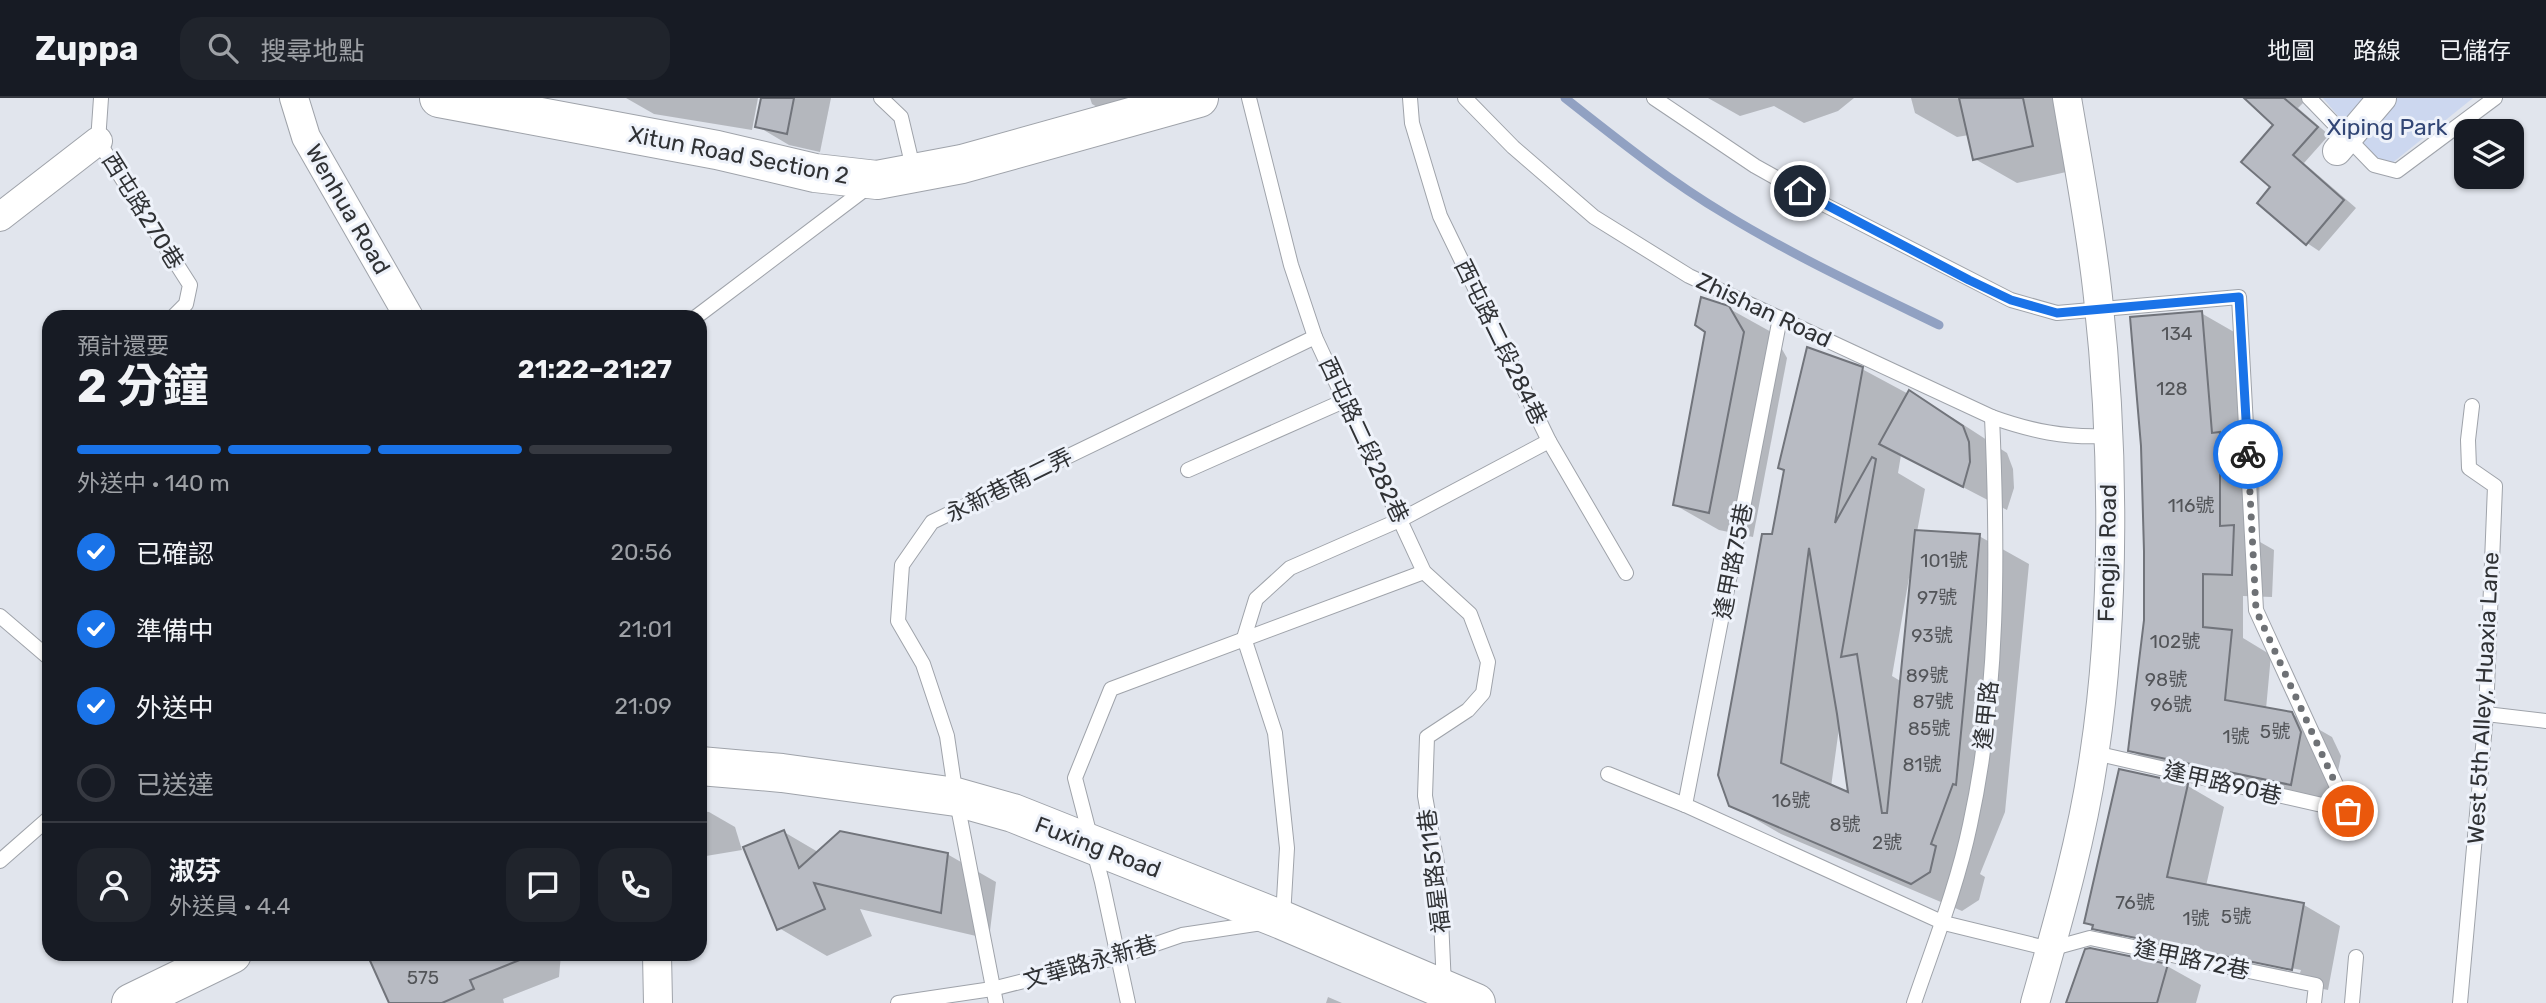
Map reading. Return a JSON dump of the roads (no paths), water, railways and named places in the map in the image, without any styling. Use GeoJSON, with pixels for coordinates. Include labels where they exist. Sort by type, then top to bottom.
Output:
{"type":"FeatureCollection","features":[{"type":"Feature","properties":{"kind":"street","name":"Wenhua Road"},"geometry":{"type":"LineString","coordinates":[[293,98],[306,137],[405,310]]}},
{"type":"Feature","properties":{"kind":"street","name":"Xitun Road Section 2"},"geometry":{"type":"LineString","coordinates":[[439,98],[489,104],[717,150],[815,173],[877,180],[962,164],[1199,98]]}},
{"type":"Feature","properties":{"kind":"street","name":"Fengjia Road"},"geometry":{"type":"LineString","coordinates":[[2035,1003],[2086,806],[2095,753],[2109,583],[2107,436],[2099,310],[2067,98]]}},
{"type":"Feature","properties":{"kind":"street"},"geometry":{"type":"LineString","coordinates":[[2342,145],[2382,98]]}},
{"type":"Feature","properties":{"kind":"street"},"geometry":{"type":"LineString","coordinates":[[0,217],[98,141]]}},
{"type":"Feature","properties":{"kind":"street","name":"Fuxing Road"},"geometry":{"type":"LineString","coordinates":[[707,767],[782,773],[956,797],[1013,813],[1282,920],[1452,998]]}},
{"type":"Feature","properties":{"kind":"street"},"geometry":{"type":"LineString","coordinates":[[131,1003],[218,961]]}},
{"type":"Feature","properties":{"kind":"street"},"geometry":{"type":"LineString","coordinates":[[657,961],[657,1003]]}},
{"type":"Feature","properties":{"kind":"lane"},"geometry":{"type":"LineString","coordinates":[[98,141],[101,98]]}},
{"type":"Feature","properties":{"kind":"lane"},"geometry":{"type":"LineString","coordinates":[[881,98],[901,117],[915,173]]}},
{"type":"Feature","properties":{"kind":"lane","name":"西屯路二段282巷"},"geometry":{"type":"LineString","coordinates":[[1249,98],[1291,265],[1315,338],[1402,519],[1424,572],[1470,614],[1488,662],[1483,693],[1468,710],[1427,737]]}},
{"type":"Feature","properties":{"kind":"lane","name":"西屯路二段284巷"},"geometry":{"type":"LineString","coordinates":[[1410,98],[1412,123],[1440,216],[1549,441],[1626,573]]}},
{"type":"Feature","properties":{"kind":"lane","name":"Zhishan Road"},"geometry":{"type":"LineString","coordinates":[[1465,98],[1513,147],[1594,217],[1689,276],[1992,417],[2029,430],[2070,438],[2107,436]]}},
{"type":"Feature","properties":{"kind":"lane"},"geometry":{"type":"LineString","coordinates":[[1654,98],[1767,172],[1969,280],[2011,300],[2057,313],[2099,310]]}},
{"type":"Feature","properties":{"kind":"lane"},"geometry":{"type":"LineString","coordinates":[[2309,98],[2342,145],[2374,165],[2397,171],[2495,98]]}},
{"type":"Feature","properties":{"kind":"lane","name":"西屯路270巷"},"geometry":{"type":"LineString","coordinates":[[98,141],[190,285],[186,304],[180,310]]}},
{"type":"Feature","properties":{"kind":"lane"},"geometry":{"type":"LineString","coordinates":[[705,310],[877,180]]}},
{"type":"Feature","properties":{"kind":"lane","name":"逢甲路90巷"},"geometry":{"type":"LineString","coordinates":[[2095,753],[2348,811],[2256,610],[2239,297],[2099,310]]}},
{"type":"Feature","properties":{"kind":"lane","name":"逢甲路75巷"},"geometry":{"type":"LineString","coordinates":[[1685,805],[1780,318]]}},
{"type":"Feature","properties":{"kind":"lane","name":"永新巷南二弄"},"geometry":{"type":"LineString","coordinates":[[994,996],[947,736],[923,664],[898,621],[902,565],[932,522],[1315,338]]}},
{"type":"Feature","properties":{"kind":"lane"},"geometry":{"type":"LineString","coordinates":[[1188,470],[1346,400]]}},
{"type":"Feature","properties":{"kind":"lane","name":"West 5th Alley, Huaxia Lane"},"geometry":{"type":"LineString","coordinates":[[2460,1003],[2486,715],[2495,486],[2469,468],[2468,440],[2472,406]]}},
{"type":"Feature","properties":{"kind":"lane","name":"逢甲路"},"geometry":{"type":"LineString","coordinates":[[1914,1003],[1944,923],[1970,827],[1991,679],[1996,532],[1992,417]]}},
{"type":"Feature","properties":{"kind":"lane"},"geometry":{"type":"LineString","coordinates":[[1282,920],[1287,848],[1275,733],[1244,638],[1256,599],[1290,568],[1402,519],[1549,441]]}},
{"type":"Feature","properties":{"kind":"lane"},"geometry":{"type":"LineString","coordinates":[[1128,1003],[1102,882],[1075,778],[1111,689],[1424,572]]}},
{"type":"Feature","properties":{"kind":"lane"},"geometry":{"type":"LineString","coordinates":[[0,616],[42,652]]}},
{"type":"Feature","properties":{"kind":"lane"},"geometry":{"type":"LineString","coordinates":[[2486,715],[2546,721]]}},
{"type":"Feature","properties":{"kind":"lane","name":"福星路511巷"},"geometry":{"type":"LineString","coordinates":[[1427,737],[1425,796],[1439,875],[1452,998]]}},
{"type":"Feature","properties":{"kind":"lane"},"geometry":{"type":"LineString","coordinates":[[1608,774],[1685,805],[1944,923],[2050,949]]}},
{"type":"Feature","properties":{"kind":"lane"},"geometry":{"type":"LineString","coordinates":[[0,861],[42,824]]}},
{"type":"Feature","properties":{"kind":"lane","name":"文華路永新巷"},"geometry":{"type":"LineString","coordinates":[[898,1003],[994,996],[1182,935],[1282,920]]}},
{"type":"Feature","properties":{"kind":"lane","name":"逢甲路72巷"},"geometry":{"type":"LineString","coordinates":[[2050,949],[2090,938],[2316,985],[2314,1003]]}},
{"type":"Feature","properties":{"kind":"lane"},"geometry":{"type":"LineString","coordinates":[[2352,1003],[2356,957]]}},
{"type":"Feature","properties":{"kind":"waterway"},"geometry":{"type":"LineString","coordinates":[[1565,98],[1623,144],[1725,214],[1804,258],[1939,325]]}},
{"type":"Feature","properties":{"kind":"park label","name":"Xiping Park"},"geometry":{"type":"Point","coordinates":[2387,127]}}]}
